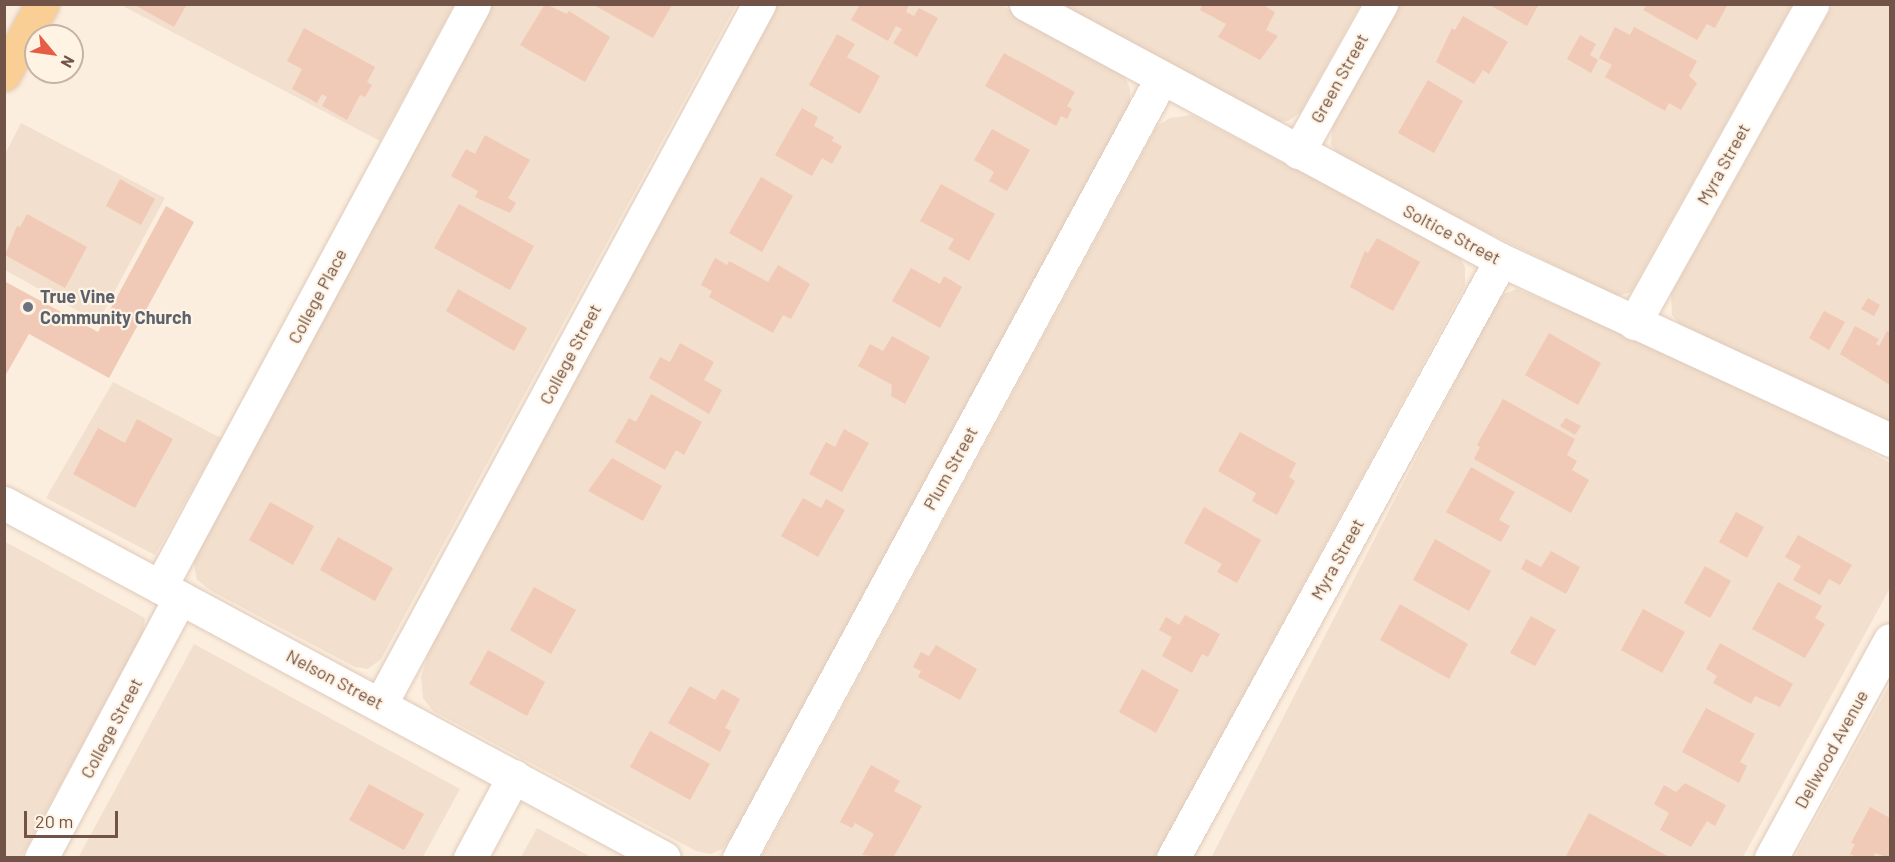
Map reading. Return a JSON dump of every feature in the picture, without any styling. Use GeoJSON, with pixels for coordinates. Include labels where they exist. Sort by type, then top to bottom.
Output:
{"type":"FeatureCollection","features":[{"type":"Feature","properties":{"kind":"main road"},"geometry":{"type":"LineString","coordinates":[[4,74],[42,4]]}},
{"type":"Feature","properties":{"kind":"street","name":"College Place"},"geometry":{"type":"LineString","coordinates":[[170,592],[474,4]]}},
{"type":"Feature","properties":{"kind":"street","name":"College Street"},"geometry":{"type":"LineString","coordinates":[[381,704],[759,4]]}},
{"type":"Feature","properties":{"kind":"street","name":"Soltice Street"},"geometry":{"type":"LineString","coordinates":[[1026,4],[1501,261],[1890,440]]}},
{"type":"Feature","properties":{"kind":"street","name":"Green Street"},"geometry":{"type":"LineString","coordinates":[[1298,152],[1381,4]]}},
{"type":"Feature","properties":{"kind":"street","name":"Myra Street"},"geometry":{"type":"LineString","coordinates":[[1634,323],[1812,4]]}},
{"type":"Feature","properties":{"kind":"street","name":"Plum Street"},"geometry":{"type":"LineString","coordinates":[[739,858],[1161,79]]}},
{"type":"Feature","properties":{"kind":"street","name":"Myra Street"},"geometry":{"type":"LineString","coordinates":[[1173,858],[1501,261]]}},
{"type":"Feature","properties":{"kind":"street","name":"Nelson Street"},"geometry":{"type":"LineString","coordinates":[[4,503],[664,858]]}},
{"type":"Feature","properties":{"kind":"street","name":"College Street"},"geometry":{"type":"LineString","coordinates":[[41,858],[170,592]]}},
{"type":"Feature","properties":{"kind":"street","name":"Dellwood Avenue"},"geometry":{"type":"LineString","coordinates":[[1771,858],[1890,640]]}},
{"type":"Feature","properties":{"kind":"street"},"geometry":{"type":"LineString","coordinates":[[470,858],[514,776]]}},
{"type":"Feature","properties":{"kind":"shaded area"},"geometry":{"type":"Polygon","coordinates":[[[121,5],[454,5],[380,141],[121,5]]]}},
{"type":"Feature","properties":{"kind":"shaded area"},"geometry":{"type":"Polygon","coordinates":[[[492,5],[736,5],[381,659],[368,669],[355,667],[213,592],[197,580],[193,558],[492,5]]]}},
{"type":"Feature","properties":{"kind":"shaded area"},"geometry":{"type":"Polygon","coordinates":[[[777,5],[1001,5],[1122,71],[1130,88],[1130,103],[734,834],[722,849],[711,854],[696,851],[433,711],[423,698],[421,677],[431,645],[777,5]]]}},
{"type":"Feature","properties":{"kind":"shaded area"},"geometry":{"type":"Polygon","coordinates":[[[1056,5],[1360,5],[1300,113],[1288,121],[1275,122],[1056,5]]]}},
{"type":"Feature","properties":{"kind":"shaded area"},"geometry":{"type":"Polygon","coordinates":[[[1398,5],[1792,5],[1631,292],[1617,296],[1341,160],[1331,144],[1333,120],[1398,5]]]}},
{"type":"Feature","properties":{"kind":"shaded area"},"geometry":{"type":"Polygon","coordinates":[[[1833,5],[1890,5],[1890,426],[1686,332],[1672,315],[1671,294],[1833,5]]]}},
{"type":"Feature","properties":{"kind":"shaded area"},"geometry":{"type":"Polygon","coordinates":[[[1192,115],[1458,254],[1465,267],[1465,286],[1156,857],[761,858],[1157,126],[1170,118],[1192,115]]]}},
{"type":"Feature","properties":{"kind":"shaded area"},"geometry":{"type":"Polygon","coordinates":[[[21,123],[165,198],[98,322],[5,270],[5,154],[21,123]]]}},
{"type":"Feature","properties":{"kind":"shaded area"},"geometry":{"type":"Polygon","coordinates":[[[1517,289],[1732,377],[1890,463],[1890,588],[1743,857],[1211,858],[1495,304],[1504,294],[1517,289]]]}},
{"type":"Feature","properties":{"kind":"shaded area"},"geometry":{"type":"Polygon","coordinates":[[[113,382],[221,438],[155,555],[46,498],[113,382]]]}},
{"type":"Feature","properties":{"kind":"shaded area"},"geometry":{"type":"Polygon","coordinates":[[[4,541],[145,618],[143,634],[21,857],[5,857],[4,541]]]}},
{"type":"Feature","properties":{"kind":"shaded area"},"geometry":{"type":"Polygon","coordinates":[[[194,644],[460,789],[423,857],[78,858],[194,644]]]}},
{"type":"Feature","properties":{"kind":"shaded area"},"geometry":{"type":"Polygon","coordinates":[[[1890,684],[1890,857],[1795,857],[1890,684]]]}},
{"type":"Feature","properties":{"kind":"shaded area"},"geometry":{"type":"Polygon","coordinates":[[[537,828],[591,857],[521,857],[537,828]]]}},
{"type":"Feature","properties":{"kind":"building"},"geometry":{"type":"Polygon","coordinates":[[[133,4],[187,4],[174,27],[133,4]]]}},
{"type":"Feature","properties":{"kind":"building"},"geometry":{"type":"Polygon","coordinates":[[[545,4],[567,14],[569,11],[610,37],[585,82],[520,45],[545,4]]]}},
{"type":"Feature","properties":{"kind":"building"},"geometry":{"type":"Polygon","coordinates":[[[860,4],[909,4],[906,12],[914,16],[919,8],[938,18],[917,57],[893,43],[902,29],[896,26],[888,41],[851,20],[860,4]]]}},
{"type":"Feature","properties":{"kind":"building"},"geometry":{"type":"Polygon","coordinates":[[[1203,4],[1261,4],[1275,12],[1266,30],[1278,36],[1260,60],[1218,37],[1226,24],[1200,10],[1203,4]]]}},
{"type":"Feature","properties":{"kind":"building"},"geometry":{"type":"Polygon","coordinates":[[[1488,4],[1539,4],[1527,26],[1488,4]]]}},
{"type":"Feature","properties":{"kind":"building"},"geometry":{"type":"Polygon","coordinates":[[[1647,4],[1728,4],[1715,28],[1707,24],[1697,40],[1643,10],[1647,4]]]}},
{"type":"Feature","properties":{"kind":"building"},"geometry":{"type":"Polygon","coordinates":[[[594,5],[672,5],[653,38],[594,5]]]}},
{"type":"Feature","properties":{"kind":"building"},"geometry":{"type":"Polygon","coordinates":[[[1463,16],[1508,42],[1489,74],[1483,70],[1474,84],[1436,62],[1452,28],[1455,30],[1463,16]]]}},
{"type":"Feature","properties":{"kind":"building"},"geometry":{"type":"Polygon","coordinates":[[[1615,27],[1630,35],[1634,27],[1697,61],[1689,76],[1697,83],[1681,110],[1669,103],[1665,111],[1605,77],[1612,65],[1599,58],[1615,27]]]}},
{"type":"Feature","properties":{"kind":"building"},"geometry":{"type":"Polygon","coordinates":[[[304,28],[375,67],[367,82],[372,85],[365,97],[360,95],[347,120],[322,106],[327,97],[322,94],[317,103],[292,89],[302,69],[287,61],[304,28]]]}},
{"type":"Feature","properties":{"kind":"building"},"geometry":{"type":"Polygon","coordinates":[[[837,34],[855,44],[847,57],[880,76],[860,114],[809,85],[837,34]]]}},
{"type":"Feature","properties":{"kind":"building"},"geometry":{"type":"Polygon","coordinates":[[[1580,35],[1596,44],[1590,55],[1598,60],[1591,73],[1567,59],[1580,35]]]}},
{"type":"Feature","properties":{"kind":"building"},"geometry":{"type":"Polygon","coordinates":[[[1004,53],[1075,92],[1067,106],[1072,109],[1067,119],[1061,116],[1056,126],[985,86],[1004,53]]]}},
{"type":"Feature","properties":{"kind":"building"},"geometry":{"type":"Polygon","coordinates":[[[1428,80],[1463,101],[1434,153],[1398,133],[1428,80]]]}},
{"type":"Feature","properties":{"kind":"building"},"geometry":{"type":"Polygon","coordinates":[[[802,108],[818,117],[814,126],[834,137],[832,141],[842,146],[832,164],[822,158],[812,176],[775,155],[802,108]]]}},
{"type":"Feature","properties":{"kind":"building"},"geometry":{"type":"Polygon","coordinates":[[[992,129],[1030,150],[1007,191],[989,181],[994,172],[974,160],[992,129]]]}},
{"type":"Feature","properties":{"kind":"building"},"geometry":{"type":"Polygon","coordinates":[[[485,135],[530,160],[508,198],[516,203],[510,213],[475,197],[478,191],[451,176],[466,149],[475,154],[485,135]]]}},
{"type":"Feature","properties":{"kind":"building"},"geometry":{"type":"Polygon","coordinates":[[[761,177],[793,196],[762,252],[729,233],[761,177]]]}},
{"type":"Feature","properties":{"kind":"building"},"geometry":{"type":"Polygon","coordinates":[[[120,179],[155,199],[141,225],[106,206],[120,179]]]}},
{"type":"Feature","properties":{"kind":"building"},"geometry":{"type":"Polygon","coordinates":[[[941,184],[995,214],[969,261],[948,249],[954,239],[920,221],[941,184]]]}},
{"type":"Feature","properties":{"kind":"building"},"geometry":{"type":"Polygon","coordinates":[[[459,204],[534,246],[510,290],[434,248],[459,204]]]}},
{"type":"Feature","properties":{"kind":"building","name":"True Vine Community Church"},"geometry":{"type":"Polygon","coordinates":[[[166,206],[194,222],[109,378],[29,334],[4,378],[4,281],[98,332],[166,206]]]}},
{"type":"Feature","properties":{"kind":"building"},"geometry":{"type":"Polygon","coordinates":[[[27,214],[87,247],[65,288],[5,255],[17,226],[20,227],[27,214]]]}},
{"type":"Feature","properties":{"kind":"building"},"geometry":{"type":"Polygon","coordinates":[[[1377,238],[1420,262],[1393,311],[1350,287],[1365,251],[1368,253],[1377,238]]]}},
{"type":"Feature","properties":{"kind":"building"},"geometry":{"type":"Polygon","coordinates":[[[715,258],[727,265],[729,261],[768,282],[778,265],[810,284],[791,319],[783,315],[773,333],[709,297],[712,291],[701,285],[715,258]]]}},
{"type":"Feature","properties":{"kind":"building"},"geometry":{"type":"Polygon","coordinates":[[[911,268],[940,284],[944,276],[962,287],[940,328],[892,301],[911,268]]]}},
{"type":"Feature","properties":{"kind":"building"},"geometry":{"type":"Polygon","coordinates":[[[458,289],[527,328],[514,351],[446,311],[458,289]]]}},
{"type":"Feature","properties":{"kind":"building"},"geometry":{"type":"Polygon","coordinates":[[[1868,298],[1880,305],[1874,316],[1861,309],[1868,298]]]}},
{"type":"Feature","properties":{"kind":"building"},"geometry":{"type":"Polygon","coordinates":[[[1824,311],[1845,322],[1829,350],[1809,338],[1824,311]]]}},
{"type":"Feature","properties":{"kind":"building"},"geometry":{"type":"Polygon","coordinates":[[[1855,326],[1879,339],[1876,344],[1879,346],[1887,331],[1890,333],[1890,385],[1840,354],[1855,326]]]}},
{"type":"Feature","properties":{"kind":"building"},"geometry":{"type":"Polygon","coordinates":[[[1549,333],[1601,363],[1578,405],[1525,375],[1549,333]]]}},
{"type":"Feature","properties":{"kind":"building"},"geometry":{"type":"Polygon","coordinates":[[[892,336],[930,357],[905,404],[891,396],[892,385],[858,366],[870,344],[883,351],[892,336]]]}},
{"type":"Feature","properties":{"kind":"building"},"geometry":{"type":"Polygon","coordinates":[[[680,343],[714,362],[704,380],[722,390],[709,414],[649,378],[660,357],[670,362],[680,343]]]}},
{"type":"Feature","properties":{"kind":"building"},"geometry":{"type":"Polygon","coordinates":[[[651,394],[702,422],[684,455],[676,450],[665,470],[615,442],[629,418],[636,422],[651,394]]]}},
{"type":"Feature","properties":{"kind":"building"},"geometry":{"type":"Polygon","coordinates":[[[1503,399],[1575,439],[1567,455],[1577,461],[1572,470],[1589,480],[1571,513],[1474,459],[1480,447],[1477,445],[1503,399]]]}},
{"type":"Feature","properties":{"kind":"building"},"geometry":{"type":"Polygon","coordinates":[[[1566,418],[1581,426],[1575,435],[1560,426],[1566,418]]]}},
{"type":"Feature","properties":{"kind":"building"},"geometry":{"type":"Polygon","coordinates":[[[137,419],[173,439],[135,508],[73,474],[98,428],[125,443],[137,419]]]}},
{"type":"Feature","properties":{"kind":"building"},"geometry":{"type":"Polygon","coordinates":[[[844,429],[869,443],[842,492],[809,474],[826,442],[835,447],[844,429]]]}},
{"type":"Feature","properties":{"kind":"building"},"geometry":{"type":"Polygon","coordinates":[[[1240,432],[1296,463],[1289,477],[1295,481],[1277,515],[1252,501],[1256,493],[1218,471],[1240,432]]]}},
{"type":"Feature","properties":{"kind":"building"},"geometry":{"type":"Polygon","coordinates":[[[612,458],[662,486],[643,521],[588,491],[612,458]]]}},
{"type":"Feature","properties":{"kind":"building"},"geometry":{"type":"Polygon","coordinates":[[[1471,467],[1515,492],[1499,520],[1510,526],[1501,542],[1446,512],[1471,467]]]}},
{"type":"Feature","properties":{"kind":"building"},"geometry":{"type":"Polygon","coordinates":[[[803,498],[821,508],[826,499],[845,510],[818,557],[781,536],[803,498]]]}},
{"type":"Feature","properties":{"kind":"building"},"geometry":{"type":"Polygon","coordinates":[[[270,502],[314,526],[293,565],[249,540],[270,502]]]}},
{"type":"Feature","properties":{"kind":"building"},"geometry":{"type":"Polygon","coordinates":[[[1204,507],[1261,540],[1237,583],[1217,572],[1222,564],[1184,543],[1204,507]]]}},
{"type":"Feature","properties":{"kind":"building"},"geometry":{"type":"Polygon","coordinates":[[[1736,512],[1764,527],[1747,558],[1719,542],[1736,512]]]}},
{"type":"Feature","properties":{"kind":"building"},"geometry":{"type":"Polygon","coordinates":[[[1798,535],[1852,565],[1840,585],[1829,579],[1820,595],[1793,580],[1801,566],[1785,557],[1798,535]]]}},
{"type":"Feature","properties":{"kind":"building"},"geometry":{"type":"Polygon","coordinates":[[[338,537],[393,568],[375,601],[320,570],[338,537]]]}},
{"type":"Feature","properties":{"kind":"building"},"geometry":{"type":"Polygon","coordinates":[[[1435,539],[1491,571],[1469,611],[1413,580],[1435,539]]]}},
{"type":"Feature","properties":{"kind":"building"},"geometry":{"type":"Polygon","coordinates":[[[1551,551],[1580,567],[1566,594],[1521,569],[1526,559],[1541,567],[1551,551]]]}},
{"type":"Feature","properties":{"kind":"building"},"geometry":{"type":"Polygon","coordinates":[[[1705,566],[1731,581],[1710,618],[1684,603],[1705,566]]]}},
{"type":"Feature","properties":{"kind":"building"},"geometry":{"type":"Polygon","coordinates":[[[1778,582],[1822,606],[1815,618],[1825,624],[1805,658],[1752,629],[1778,582]]]}},
{"type":"Feature","properties":{"kind":"building"},"geometry":{"type":"Polygon","coordinates":[[[534,587],[576,610],[551,654],[510,630],[534,587]]]}},
{"type":"Feature","properties":{"kind":"building"},"geometry":{"type":"Polygon","coordinates":[[[1400,604],[1468,644],[1449,679],[1380,640],[1400,604]]]}},
{"type":"Feature","properties":{"kind":"building"},"geometry":{"type":"Polygon","coordinates":[[[1643,609],[1685,632],[1662,673],[1621,650],[1643,609]]]}},
{"type":"Feature","properties":{"kind":"building"},"geometry":{"type":"Polygon","coordinates":[[[1185,615],[1220,634],[1208,657],[1202,654],[1192,673],[1162,656],[1172,637],[1159,630],[1166,617],[1179,625],[1185,615]]]}},
{"type":"Feature","properties":{"kind":"building"},"geometry":{"type":"Polygon","coordinates":[[[1531,616],[1556,630],[1535,666],[1510,653],[1531,616]]]}},
{"type":"Feature","properties":{"kind":"building"},"geometry":{"type":"Polygon","coordinates":[[[1720,643],[1793,684],[1780,707],[1755,696],[1751,704],[1713,683],[1717,676],[1706,669],[1720,643]]]}},
{"type":"Feature","properties":{"kind":"building"},"geometry":{"type":"Polygon","coordinates":[[[936,645],[977,669],[960,700],[918,677],[921,671],[913,667],[921,652],[929,656],[936,645]]]}},
{"type":"Feature","properties":{"kind":"building"},"geometry":{"type":"Polygon","coordinates":[[[488,650],[545,682],[527,716],[469,684],[488,650]]]}},
{"type":"Feature","properties":{"kind":"building"},"geometry":{"type":"Polygon","coordinates":[[[1142,669],[1179,690],[1156,733],[1119,712],[1142,669]]]}},
{"type":"Feature","properties":{"kind":"building"},"geometry":{"type":"Polygon","coordinates":[[[690,686],[715,700],[722,689],[740,699],[725,728],[731,731],[720,752],[668,723],[690,686]]]}},
{"type":"Feature","properties":{"kind":"building"},"geometry":{"type":"Polygon","coordinates":[[[1706,708],[1755,734],[1740,762],[1747,766],[1739,783],[1682,752],[1706,708]]]}},
{"type":"Feature","properties":{"kind":"building"},"geometry":{"type":"Polygon","coordinates":[[[650,731],[710,764],[690,800],[630,767],[650,731]]]}},
{"type":"Feature","properties":{"kind":"building"},"geometry":{"type":"Polygon","coordinates":[[[871,765],[900,781],[894,791],[922,806],[893,858],[862,855],[874,834],[855,823],[852,828],[840,822],[871,765]]]}},
{"type":"Feature","properties":{"kind":"building"},"geometry":{"type":"Polygon","coordinates":[[[1685,783],[1726,805],[1715,826],[1707,821],[1691,847],[1660,830],[1669,813],[1654,804],[1664,785],[1676,792],[1685,783]]]}},
{"type":"Feature","properties":{"kind":"building"},"geometry":{"type":"Polygon","coordinates":[[[369,784],[424,814],[404,850],[349,820],[369,784]]]}},
{"type":"Feature","properties":{"kind":"building"},"geometry":{"type":"Polygon","coordinates":[[[1870,807],[1890,818],[1890,858],[1875,853],[1873,858],[1858,858],[1850,854],[1855,844],[1851,843],[1870,807]]]}},
{"type":"Feature","properties":{"kind":"building"},"geometry":{"type":"Polygon","coordinates":[[[1589,813],[1671,858],[1565,858],[1589,813]]]}},
{"type":"Feature","properties":{"kind":"place","name":"True Vine Community Church"},"geometry":{"type":"Point","coordinates":[28,307]}}]}
